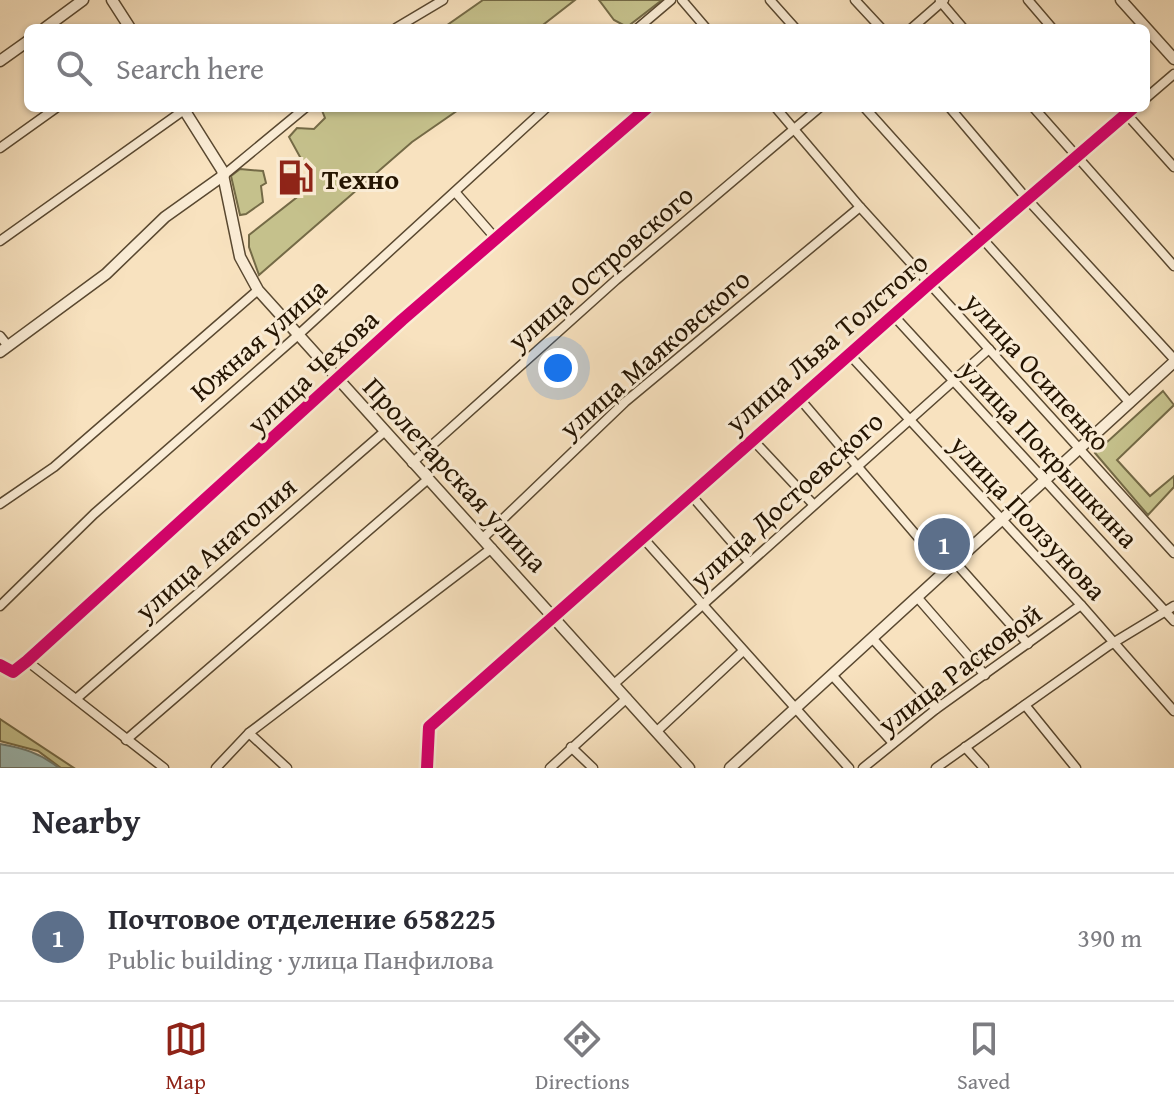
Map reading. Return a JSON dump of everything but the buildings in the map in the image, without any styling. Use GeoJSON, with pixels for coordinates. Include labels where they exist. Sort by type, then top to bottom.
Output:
{"type":"FeatureCollection","features":[{"type":"Feature","properties":{"kind":"street"},"geometry":{"type":"LineString","coordinates":[[50,24],[83,0]]}},
{"type":"Feature","properties":{"kind":"street"},"geometry":{"type":"LineString","coordinates":[[112,0],[127,24]]}},
{"type":"Feature","properties":{"kind":"street"},"geometry":{"type":"LineString","coordinates":[[403,24],[443,0]]}},
{"type":"Feature","properties":{"kind":"street"},"geometry":{"type":"LineString","coordinates":[[643,24],[671,0]]}},
{"type":"Feature","properties":{"kind":"street"},"geometry":{"type":"LineString","coordinates":[[682,0],[703,24]]}},
{"type":"Feature","properties":{"kind":"street"},"geometry":{"type":"LineString","coordinates":[[770,0],[791,24]]}},
{"type":"Feature","properties":{"kind":"street"},"geometry":{"type":"LineString","coordinates":[[855,0],[877,24]]}},
{"type":"Feature","properties":{"kind":"street"},"geometry":{"type":"LineString","coordinates":[[1028,0],[1049,24]]}},
{"type":"Feature","properties":{"kind":"street"},"geometry":{"type":"LineString","coordinates":[[1121,0],[1143,24]]}},
{"type":"Feature","properties":{"kind":"street"},"geometry":{"type":"LineString","coordinates":[[916,24],[941,1],[960,24]]}},
{"type":"Feature","properties":{"kind":"street"},"geometry":{"type":"LineString","coordinates":[[1150,32],[1174,59]]}},
{"type":"Feature","properties":{"kind":"street"},"geometry":{"type":"LineString","coordinates":[[0,61],[24,44]]}},
{"type":"Feature","properties":{"kind":"street"},"geometry":{"type":"LineString","coordinates":[[1150,95],[1174,74]]}},
{"type":"Feature","properties":{"kind":"street"},"geometry":{"type":"LineString","coordinates":[[0,148],[50,112]]}},
{"type":"Feature","properties":{"kind":"street"},"geometry":{"type":"LineString","coordinates":[[0,241],[179,112]]}},
{"type":"Feature","properties":{"kind":"street","name":"Пролетарская улица"},"geometry":{"type":"LineString","coordinates":[[185,112],[224,175],[240,257],[258,290],[689,768]]}},
{"type":"Feature","properties":{"kind":"street"},"geometry":{"type":"LineString","coordinates":[[0,336],[4,349],[106,274],[165,217],[224,175],[300,112]]}},
{"type":"Feature","properties":{"kind":"street","name":"Южная улица"},"geometry":{"type":"LineString","coordinates":[[0,606],[94,514],[297,336],[542,112]]}},
{"type":"Feature","properties":{"kind":"street","name":"улица Чехова"},"geometry":{"type":"LineString","coordinates":[[0,665],[13,672],[27,661],[338,382],[402,320],[642,112]]}},
{"type":"Feature","properties":{"kind":"street","name":"улица Осипенко"},"geometry":{"type":"LineString","coordinates":[[780,112],[860,207],[1174,553]]}},
{"type":"Feature","properties":{"kind":"street","name":"улица Островского"},"geometry":{"type":"LineString","coordinates":[[412,463],[616,280],[814,112]]}},
{"type":"Feature","properties":{"kind":"street"},"geometry":{"type":"LineString","coordinates":[[869,112],[1130,403]]}},
{"type":"Feature","properties":{"kind":"street"},"geometry":{"type":"LineString","coordinates":[[730,768],[1174,360],[1027,199],[953,112]]}},
{"type":"Feature","properties":{"kind":"street"},"geometry":{"type":"LineString","coordinates":[[1038,112],[1174,266]]}},
{"type":"Feature","properties":{"kind":"street","name":"улица Льва Толстого"},"geometry":{"type":"LineString","coordinates":[[427,768],[429,727],[1125,112]]}},
{"type":"Feature","properties":{"kind":"street"},"geometry":{"type":"LineString","coordinates":[[1129,112],[1174,167]]}},
{"type":"Feature","properties":{"kind":"street"},"geometry":{"type":"LineString","coordinates":[[456,193],[497,240]]}},
{"type":"Feature","properties":{"kind":"street","name":"улица Маяковского"},"geometry":{"type":"LineString","coordinates":[[483,538],[625,402],[860,207]]}},
{"type":"Feature","properties":{"kind":"street"},"geometry":{"type":"LineString","coordinates":[[0,504],[54,467],[258,290]]}},
{"type":"Feature","properties":{"kind":"street","name":"улица Покрышкина"},"geometry":{"type":"LineString","coordinates":[[893,315],[1170,609],[1174,621]]}},
{"type":"Feature","properties":{"kind":"street","name":"улица Достоевского"},"geometry":{"type":"LineString","coordinates":[[614,684],[989,349]]}},
{"type":"Feature","properties":{"kind":"street","name":"улица Ползунова"},"geometry":{"type":"LineString","coordinates":[[849,354],[1081,605],[1174,711]]}},
{"type":"Feature","properties":{"kind":"street"},"geometry":{"type":"LineString","coordinates":[[799,398],[946,570]]}},
{"type":"Feature","properties":{"kind":"street","name":"улица Анатолия"},"geometry":{"type":"LineString","coordinates":[[76,699],[384,432]]}},
{"type":"Feature","properties":{"kind":"street"},"geometry":{"type":"LineString","coordinates":[[752,439],[813,504]]}},
{"type":"Feature","properties":{"kind":"street"},"geometry":{"type":"LineString","coordinates":[[126,740],[427,480]]}},
{"type":"Feature","properties":{"kind":"street"},"geometry":{"type":"LineString","coordinates":[[691,495],[749,562]]}},
{"type":"Feature","properties":{"kind":"street"},"geometry":{"type":"LineString","coordinates":[[643,538],[849,768]]}},
{"type":"Feature","properties":{"kind":"street"},"geometry":{"type":"LineString","coordinates":[[216,768],[249,733],[492,548]]}},
{"type":"Feature","properties":{"kind":"street"},"geometry":{"type":"LineString","coordinates":[[954,561],[1028,644]]}},
{"type":"Feature","properties":{"kind":"street"},"geometry":{"type":"LineString","coordinates":[[917,597],[985,675]]}},
{"type":"Feature","properties":{"kind":"street","name":"улица Расковой"},"geometry":{"type":"LineString","coordinates":[[863,768],[936,709],[1081,605]]}},
{"type":"Feature","properties":{"kind":"street"},"geometry":{"type":"LineString","coordinates":[[936,768],[1114,643],[1170,609]]}},
{"type":"Feature","properties":{"kind":"street"},"geometry":{"type":"LineString","coordinates":[[872,638],[936,709]]}},
{"type":"Feature","properties":{"kind":"street"},"geometry":{"type":"LineString","coordinates":[[656,732],[743,651]]}},
{"type":"Feature","properties":{"kind":"street"},"geometry":{"type":"LineString","coordinates":[[27,661],[164,768]]}},
{"type":"Feature","properties":{"kind":"street"},"geometry":{"type":"LineString","coordinates":[[832,675],[893,743]]}},
{"type":"Feature","properties":{"kind":"street"},"geometry":{"type":"LineString","coordinates":[[550,768],[627,698]]}},
{"type":"Feature","properties":{"kind":"street"},"geometry":{"type":"LineString","coordinates":[[1025,705],[1076,768]]}},
{"type":"Feature","properties":{"kind":"street"},"geometry":{"type":"LineString","coordinates":[[249,733],[287,768]]}},
{"type":"Feature","properties":{"kind":"street"},"geometry":{"type":"LineString","coordinates":[[571,747],[593,768]]}},
{"type":"Feature","properties":{"kind":"street"},"geometry":{"type":"LineString","coordinates":[[965,747],[984,768]]}},
{"type":"Feature","properties":{"kind":"shaded area"},"geometry":{"type":"Polygon","coordinates":[[[483,0],[575,0],[544,24],[449,24],[483,0]]]}},
{"type":"Feature","properties":{"kind":"shaded area"},"geometry":{"type":"Polygon","coordinates":[[[599,0],[662,0],[631,24],[614,20],[599,0]]]}},
{"type":"Feature","properties":{"kind":"shaded area"},"geometry":{"type":"Polygon","coordinates":[[[323,112],[455,112],[412,142],[259,275],[249,247],[249,235],[301,194],[310,175],[289,137],[297,128],[314,129],[325,118],[323,112]]]}},
{"type":"Feature","properties":{"kind":"shaded area"},"geometry":{"type":"Polygon","coordinates":[[[240,169],[263,171],[266,183],[261,186],[263,202],[240,215],[231,176],[240,169]]]}},
{"type":"Feature","properties":{"kind":"shaded area"},"geometry":{"type":"Polygon","coordinates":[[[1163,391],[1174,405],[1117,460],[1150,496],[1174,476],[1174,487],[1148,515],[1095,453],[1163,391]]]}},
{"type":"Feature","properties":{"kind":"shaded area"},"geometry":{"type":"Polygon","coordinates":[[[0,719],[74,768],[61,768],[38,751],[0,741],[0,719]]]}},
{"type":"Feature","properties":{"kind":"water"},"geometry":{"type":"Polygon","coordinates":[[[0,744],[31,752],[59,768],[0,768],[0,744]]]}},
{"type":"Feature","properties":{"kind":"cycle path"},"geometry":{"type":"LineString","coordinates":[[0,665],[13,672],[27,661],[402,320],[642,112]]}},
{"type":"Feature","properties":{"kind":"cycle path"},"geometry":{"type":"LineString","coordinates":[[427,768],[429,727],[930,283],[1128,112]]}},
{"type":"Feature","properties":{"kind":"place","name":"Техно"},"geometry":{"type":"Point","coordinates":[296,178]}},
{"type":"Feature","properties":{"kind":"place","name":"Почтовое отделение 658225"},"geometry":{"type":"Point","coordinates":[944,544]}}]}
